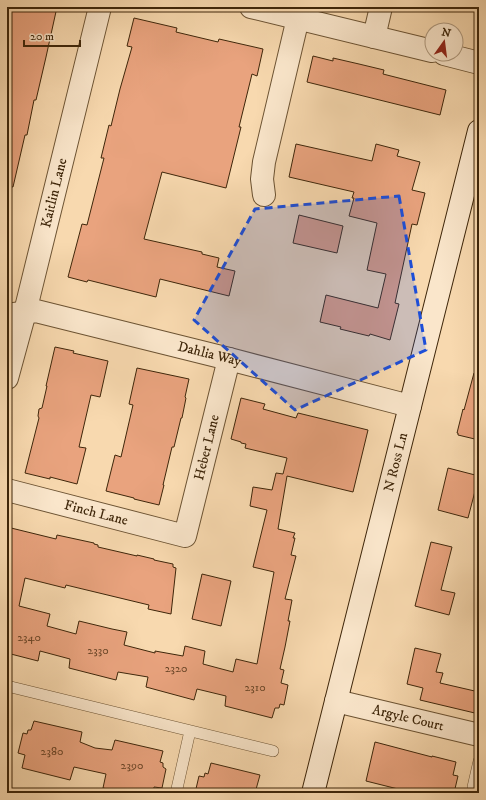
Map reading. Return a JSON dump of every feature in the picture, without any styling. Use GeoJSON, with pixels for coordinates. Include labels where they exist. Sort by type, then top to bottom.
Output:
{"type":"FeatureCollection","features":[{"type":"Feature","properties":{"kind":"street","name":"Kaitlin Lane"},"geometry":{"type":"LineString","coordinates":[[7,378],[16,313],[100,7]]}},
{"type":"Feature","properties":{"kind":"street"},"geometry":{"type":"LineString","coordinates":[[251,7],[424,49]]}},
{"type":"Feature","properties":{"kind":"street"},"geometry":{"type":"LineString","coordinates":[[374,37],[381,7]]}},
{"type":"Feature","properties":{"kind":"street"},"geometry":{"type":"LineString","coordinates":[[264,195],[262,180],[264,162],[298,18]]}},
{"type":"Feature","properties":{"kind":"street"},"geometry":{"type":"LineString","coordinates":[[464,59],[479,63]]}},
{"type":"Feature","properties":{"kind":"street","name":"N Ross Ln"},"geometry":{"type":"LineString","coordinates":[[313,793],[479,131]]}},
{"type":"Feature","properties":{"kind":"street","name":"Dahlia Way"},"geometry":{"type":"LineString","coordinates":[[16,313],[36,311],[410,406]]}},
{"type":"Feature","properties":{"kind":"street","name":"Heber Lane"},"geometry":{"type":"LineString","coordinates":[[185,536],[229,359]]}},
{"type":"Feature","properties":{"kind":"street","name":"Finch Lane"},"geometry":{"type":"LineString","coordinates":[[7,490],[185,536]]}},
{"type":"Feature","properties":{"kind":"street","name":"Argyle Court"},"geometry":{"type":"LineString","coordinates":[[336,701],[479,736]]}},
{"type":"Feature","properties":{"kind":"lane"},"geometry":{"type":"LineString","coordinates":[[7,686],[273,751]]}},
{"type":"Feature","properties":{"kind":"lane"},"geometry":{"type":"LineString","coordinates":[[176,793],[190,731]]}},
{"type":"Feature","properties":{"kind":"lane"},"geometry":{"type":"LineString","coordinates":[[474,787],[479,762]]}},
{"type":"Feature","properties":{"kind":"highlighted area"},"geometry":{"type":"Polygon","coordinates":[[[399,196],[426,350],[295,410],[194,320],[255,209],[399,196]]]}},
{"type":"Feature","properties":{"kind":"building"},"geometry":{"type":"Polygon","coordinates":[[[12,7],[57,7],[36,100],[34,100],[27,135],[25,135],[13,187],[7,186],[7,30],[12,7]]]}},
{"type":"Feature","properties":{"kind":"building"},"geometry":{"type":"Polygon","coordinates":[[[134,18],[177,28],[176,32],[218,42],[219,39],[263,49],[257,76],[252,74],[226,188],[162,172],[144,239],[202,252],[202,254],[219,258],[217,267],[235,271],[229,296],[160,279],[156,297],[88,280],[87,282],[68,277],[82,224],[87,225],[104,158],[101,158],[109,125],[111,126],[132,47],[127,46],[134,18]]]}},
{"type":"Feature","properties":{"kind":"building"},"geometry":{"type":"Polygon","coordinates":[[[313,56],[333,61],[333,58],[384,70],[383,74],[446,90],[440,115],[307,82],[313,56]]]}},
{"type":"Feature","properties":{"kind":"building"},"geometry":{"type":"Polygon","coordinates":[[[296,144],[372,161],[376,144],[399,150],[397,156],[420,162],[412,190],[425,193],[417,225],[412,224],[395,303],[399,304],[390,340],[370,334],[369,336],[340,329],[341,327],[320,322],[326,295],[378,308],[386,274],[367,270],[377,223],[349,216],[354,198],[352,198],[354,192],[289,177],[296,144]]]}},
{"type":"Feature","properties":{"kind":"building"},"geometry":{"type":"Polygon","coordinates":[[[299,215],[343,226],[337,253],[293,243],[299,215]]]}},
{"type":"Feature","properties":{"kind":"building"},"geometry":{"type":"Polygon","coordinates":[[[55,347],[74,351],[73,353],[108,361],[100,397],[91,395],[79,447],[86,448],[77,484],[50,477],[50,479],[25,473],[39,418],[39,409],[42,408],[55,347]]]}},
{"type":"Feature","properties":{"kind":"building"},"geometry":{"type":"Polygon","coordinates":[[[137,368],[189,379],[182,418],[174,447],[172,447],[159,505],[106,491],[115,455],[121,457],[133,405],[129,404],[137,368]]]}},
{"type":"Feature","properties":{"kind":"building"},"geometry":{"type":"Polygon","coordinates":[[[474,373],[479,374],[479,440],[458,435],[457,433],[474,373]]]}},
{"type":"Feature","properties":{"kind":"building"},"geometry":{"type":"Polygon","coordinates":[[[241,398],[265,404],[263,409],[296,418],[298,413],[368,430],[353,492],[287,476],[278,529],[295,533],[291,555],[296,556],[285,599],[292,600],[288,621],[290,621],[280,669],[284,670],[281,683],[288,685],[284,705],[280,704],[279,708],[275,708],[272,718],[225,706],[226,696],[197,689],[194,700],[146,687],[148,677],[118,672],[116,680],[69,668],[70,659],[40,651],[38,661],[7,653],[7,527],[56,539],[57,535],[94,543],[98,545],[98,547],[173,564],[173,567],[176,568],[171,614],[148,609],[149,605],[66,585],[65,588],[25,578],[19,606],[50,614],[47,626],[76,634],[79,621],[127,632],[124,645],[155,653],[155,651],[183,656],[185,646],[205,651],[203,664],[233,672],[236,659],[257,664],[274,572],[253,567],[267,510],[250,506],[253,487],[272,490],[276,473],[283,474],[287,458],[245,448],[246,444],[231,439],[241,398]]]}},
{"type":"Feature","properties":{"kind":"building"},"geometry":{"type":"Polygon","coordinates":[[[448,468],[479,476],[468,518],[438,510],[448,468]]]}},
{"type":"Feature","properties":{"kind":"building"},"geometry":{"type":"Polygon","coordinates":[[[431,542],[452,547],[441,590],[455,593],[449,615],[415,606],[431,542]]]}},
{"type":"Feature","properties":{"kind":"building"},"geometry":{"type":"Polygon","coordinates":[[[202,574],[231,581],[221,626],[192,619],[202,574]]]}},
{"type":"Feature","properties":{"kind":"building"},"geometry":{"type":"Polygon","coordinates":[[[415,648],[441,654],[436,672],[443,673],[440,683],[479,692],[479,714],[420,700],[423,688],[407,684],[415,648]]]}},
{"type":"Feature","properties":{"kind":"building"},"geometry":{"type":"Polygon","coordinates":[[[34,721],[82,732],[80,742],[95,748],[112,750],[115,740],[163,751],[160,762],[163,763],[163,767],[166,769],[162,788],[154,787],[153,793],[125,793],[103,788],[106,774],[74,767],[70,780],[22,768],[25,755],[18,753],[23,733],[27,734],[28,730],[31,730],[34,721]]]}},
{"type":"Feature","properties":{"kind":"building"},"geometry":{"type":"Polygon","coordinates":[[[375,742],[456,762],[453,775],[458,776],[454,793],[414,793],[366,781],[375,742]]]}},
{"type":"Feature","properties":{"kind":"building"},"geometry":{"type":"Polygon","coordinates":[[[211,763],[260,775],[255,793],[195,793],[199,776],[204,777],[205,773],[208,774],[211,763]]]}}]}
